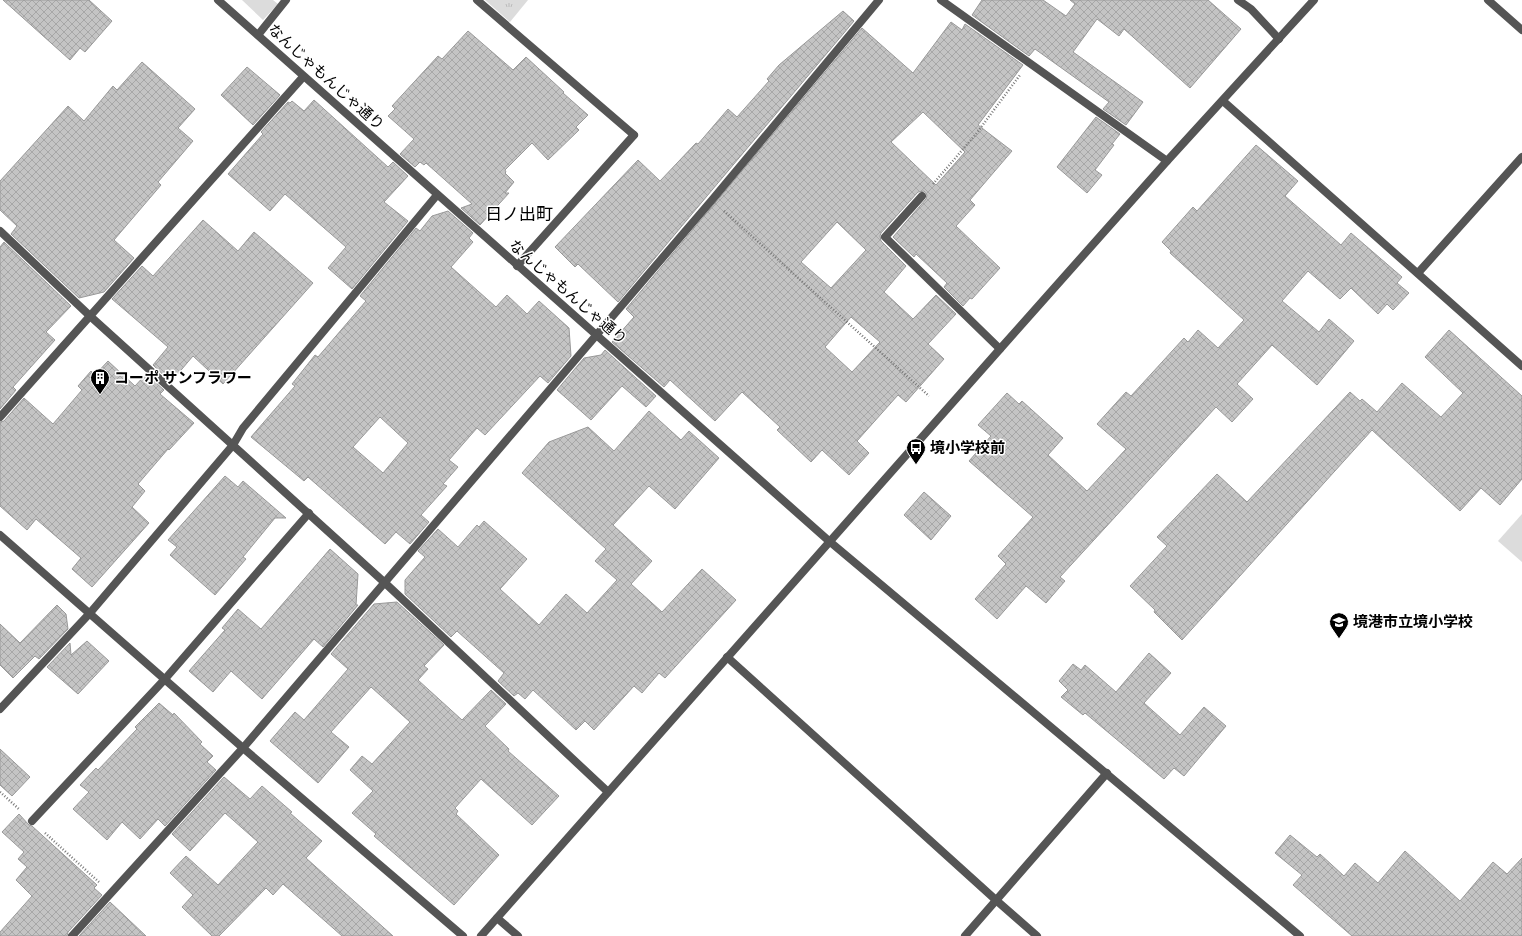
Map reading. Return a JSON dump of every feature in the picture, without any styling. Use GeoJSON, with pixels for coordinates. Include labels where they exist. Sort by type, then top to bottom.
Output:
{"type":"FeatureCollection","features":[{"type":"Feature","properties":{"kind":"street","name":"なんじゃもんじゃ通り"},"geometry":{"type":"LineString","coordinates":[[218,0],[829,541],[1300,936]]}},
{"type":"Feature","properties":{"kind":"street"},"geometry":{"type":"LineString","coordinates":[[258,35],[286,0]]}},
{"type":"Feature","properties":{"kind":"street"},"geometry":{"type":"LineString","coordinates":[[477,0],[634,135],[517,266]]}},
{"type":"Feature","properties":{"kind":"street"},"geometry":{"type":"LineString","coordinates":[[72,936],[243,748],[712,200],[879,0]]}},
{"type":"Feature","properties":{"kind":"street"},"geometry":{"type":"LineString","coordinates":[[940,0],[1167,161]]}},
{"type":"Feature","properties":{"kind":"street"},"geometry":{"type":"LineString","coordinates":[[1238,0],[1251,9],[1279,39]]}},
{"type":"Feature","properties":{"kind":"street"},"geometry":{"type":"LineString","coordinates":[[1247,0],[1251,9]]}},
{"type":"Feature","properties":{"kind":"street"},"geometry":{"type":"LineString","coordinates":[[481,936],[1000,348],[1167,161],[1314,0]]}},
{"type":"Feature","properties":{"kind":"street"},"geometry":{"type":"LineString","coordinates":[[1488,0],[1522,30]]}},
{"type":"Feature","properties":{"kind":"street"},"geometry":{"type":"LineString","coordinates":[[0,417],[303,76]]}},
{"type":"Feature","properties":{"kind":"street"},"geometry":{"type":"LineString","coordinates":[[1223,101],[1418,272],[1522,366]]}},
{"type":"Feature","properties":{"kind":"street"},"geometry":{"type":"LineString","coordinates":[[1418,272],[1522,157]]}},
{"type":"Feature","properties":{"kind":"street"},"geometry":{"type":"LineString","coordinates":[[0,709],[90,613],[233,445],[243,428],[437,195]]}},
{"type":"Feature","properties":{"kind":"street"},"geometry":{"type":"LineString","coordinates":[[922,196],[885,237],[1000,348]]}},
{"type":"Feature","properties":{"kind":"street"},"geometry":{"type":"LineString","coordinates":[[0,231],[90,316],[384,582],[608,792]]}},
{"type":"Feature","properties":{"kind":"street"},"geometry":{"type":"LineString","coordinates":[[32,821],[165,679],[309,513]]}},
{"type":"Feature","properties":{"kind":"street"},"geometry":{"type":"LineString","coordinates":[[0,535],[243,748],[464,936]]}},
{"type":"Feature","properties":{"kind":"street"},"geometry":{"type":"LineString","coordinates":[[727,657],[997,901],[1038,936]]}},
{"type":"Feature","properties":{"kind":"street"},"geometry":{"type":"LineString","coordinates":[[965,936],[1107,773]]}},
{"type":"Feature","properties":{"kind":"street"},"geometry":{"type":"LineString","coordinates":[[497,918],[518,936]]}},
{"type":"Feature","properties":{"kind":"path"},"geometry":{"type":"LineString","coordinates":[[922,196],[976,134],[1029,63]]}},
{"type":"Feature","properties":{"kind":"path"},"geometry":{"type":"LineString","coordinates":[[712,200],[928,396]]}},
{"type":"Feature","properties":{"kind":"path"},"geometry":{"type":"LineString","coordinates":[[0,792],[111,893]]}},
{"type":"Feature","properties":{"kind":"green space"},"geometry":{"type":"Polygon","coordinates":[[[242,0],[273,0],[278,4],[263,20],[242,0]]]}},
{"type":"Feature","properties":{"kind":"green space"},"geometry":{"type":"Polygon","coordinates":[[[485,0],[528,0],[510,22],[485,0]]]}},
{"type":"Feature","properties":{"kind":"green space"},"geometry":{"type":"Polygon","coordinates":[[[1522,514],[1522,562],[1498,541],[1522,514]]]}},
{"type":"Feature","properties":{"kind":"building"},"geometry":{"type":"Polygon","coordinates":[[[3,0],[89,0],[112,21],[85,52],[80,48],[70,60],[3,0]]]}},
{"type":"Feature","properties":{"kind":"building"},"geometry":{"type":"Polygon","coordinates":[[[982,0],[1043,0],[1066,16],[1075,4],[1070,0],[1208,0],[1241,29],[1190,88],[1124,29],[1119,36],[1097,19],[1073,52],[1143,102],[1126,125],[1103,109],[1109,102],[1035,49],[1029,56],[972,15],[982,0]]]}},
{"type":"Feature","properties":{"kind":"building"},"geometry":{"type":"Polygon","coordinates":[[[843,11],[854,21],[618,302],[578,264],[575,267],[555,247],[638,160],[660,181],[696,143],[698,144],[728,109],[737,117],[769,81],[767,79],[779,65],[843,11]]]}},
{"type":"Feature","properties":{"kind":"building"},"geometry":{"type":"Polygon","coordinates":[[[951,22],[962,30],[965,24],[1023,65],[978,125],[1012,151],[970,200],[975,205],[956,226],[1000,268],[972,299],[970,298],[963,306],[944,287],[947,283],[916,254],[914,257],[893,237],[926,199],[927,195],[924,191],[918,192],[881,233],[881,241],[906,266],[884,292],[913,319],[936,295],[956,314],[928,344],[944,359],[906,402],[898,395],[857,441],[869,453],[849,475],[822,450],[811,462],[777,430],[780,427],[742,392],[715,421],[670,380],[664,387],[612,342],[634,317],[626,309],[862,28],[913,73],[951,22]],[[923,112],[891,142],[936,185],[965,152],[923,112]],[[837,222],[801,262],[831,288],[866,250],[837,222]],[[851,317],[825,347],[852,372],[880,342],[851,317]]]}},
{"type":"Feature","properties":{"kind":"building"},"geometry":{"type":"Polygon","coordinates":[[[468,31],[513,70],[526,57],[588,115],[576,127],[579,130],[548,160],[532,143],[505,170],[505,173],[514,182],[505,193],[509,193],[480,225],[461,208],[472,204],[426,163],[424,165],[420,162],[415,167],[400,154],[414,139],[388,116],[395,109],[392,106],[438,56],[442,59],[468,31]]]}},
{"type":"Feature","properties":{"kind":"building"},"geometry":{"type":"Polygon","coordinates":[[[142,62],[195,109],[178,128],[193,141],[158,182],[161,185],[114,240],[134,258],[104,292],[79,298],[11,234],[17,226],[0,210],[0,181],[68,106],[84,121],[113,86],[117,90],[142,62]]]}},
{"type":"Feature","properties":{"kind":"building"},"geometry":{"type":"Polygon","coordinates":[[[247,67],[280,95],[253,125],[221,95],[247,67]]]}},
{"type":"Feature","properties":{"kind":"building"},"geometry":{"type":"Polygon","coordinates":[[[314,100],[388,167],[393,162],[408,176],[384,202],[408,221],[352,289],[328,268],[346,247],[285,194],[270,211],[228,174],[263,134],[261,132],[288,102],[290,103],[292,101],[304,111],[314,100]]]}},
{"type":"Feature","properties":{"kind":"building"},"geometry":{"type":"Polygon","coordinates":[[[1096,117],[1120,134],[1112,144],[1114,145],[1095,170],[1102,175],[1087,193],[1057,167],[1096,117]]]}},
{"type":"Feature","properties":{"kind":"building"},"geometry":{"type":"Polygon","coordinates":[[[1256,145],[1298,181],[1285,196],[1341,245],[1351,233],[1402,277],[1397,283],[1409,293],[1393,310],[1387,304],[1378,314],[1351,288],[1340,299],[1308,271],[1282,301],[1319,332],[1329,319],[1354,341],[1317,385],[1272,345],[1237,384],[1253,399],[1232,422],[1216,407],[1060,577],[1065,581],[1046,603],[1026,586],[997,619],[975,599],[1006,564],[998,556],[1033,517],[969,461],[991,436],[978,425],[1007,393],[1019,404],[1022,401],[1063,438],[1048,455],[1087,491],[1126,449],[1097,424],[1126,392],[1131,396],[1184,338],[1188,342],[1198,330],[1218,348],[1244,320],[1170,253],[1171,251],[1162,242],[1193,207],[1197,211],[1256,145]]]}},
{"type":"Feature","properties":{"kind":"building"},"geometry":{"type":"Polygon","coordinates":[[[448,211],[473,233],[469,238],[473,242],[451,267],[496,307],[507,295],[527,314],[539,301],[569,328],[571,356],[548,383],[540,376],[485,435],[477,428],[449,460],[458,467],[443,484],[447,486],[421,515],[429,522],[410,544],[396,532],[385,544],[308,477],[304,481],[251,437],[295,386],[292,384],[315,355],[318,357],[366,301],[360,296],[416,228],[420,231],[432,216],[448,211]],[[380,417],[353,447],[383,473],[408,443],[380,417]]]}},
{"type":"Feature","properties":{"kind":"building"},"geometry":{"type":"Polygon","coordinates":[[[203,220],[238,251],[254,232],[313,283],[223,384],[193,356],[171,382],[153,365],[168,347],[112,299],[142,266],[153,276],[203,220]]]}},
{"type":"Feature","properties":{"kind":"building"},"geometry":{"type":"Polygon","coordinates":[[[4,242],[71,306],[46,332],[55,340],[13,387],[16,390],[0,409],[0,247],[4,242]]]}},
{"type":"Feature","properties":{"kind":"building"},"geometry":{"type":"Polygon","coordinates":[[[1449,330],[1522,396],[1522,479],[1500,505],[1481,488],[1460,511],[1372,430],[1182,640],[1154,612],[1155,610],[1130,586],[1167,546],[1157,537],[1217,474],[1247,502],[1350,392],[1360,401],[1362,399],[1377,412],[1402,383],[1441,417],[1463,393],[1425,357],[1449,330]]]}},
{"type":"Feature","properties":{"kind":"building"},"geometry":{"type":"Polygon","coordinates":[[[605,350],[656,396],[646,407],[622,386],[591,420],[557,390],[584,358],[601,355],[605,350]]]}},
{"type":"Feature","properties":{"kind":"building"},"geometry":{"type":"Polygon","coordinates":[[[108,361],[135,386],[146,374],[164,390],[160,394],[194,423],[169,450],[168,449],[138,484],[145,491],[132,507],[149,523],[92,587],[72,569],[81,558],[36,519],[27,530],[0,506],[0,422],[4,421],[24,398],[53,424],[82,390],[78,386],[91,371],[95,375],[108,361]]]}},
{"type":"Feature","properties":{"kind":"building"},"geometry":{"type":"Polygon","coordinates":[[[649,411],[681,440],[689,431],[719,458],[675,509],[649,486],[613,525],[652,561],[631,584],[662,612],[702,569],[736,600],[665,678],[659,673],[642,693],[634,686],[594,730],[585,721],[576,730],[533,690],[525,699],[518,693],[514,696],[498,681],[504,673],[457,631],[451,637],[405,594],[405,580],[425,557],[418,551],[438,529],[458,547],[477,525],[479,527],[484,521],[527,559],[500,589],[539,625],[566,594],[587,613],[617,580],[595,561],[606,549],[522,473],[549,442],[588,427],[614,451],[649,411]]]}},
{"type":"Feature","properties":{"kind":"building"},"geometry":{"type":"Polygon","coordinates":[[[225,476],[238,487],[243,481],[286,518],[275,518],[243,557],[246,559],[215,595],[170,555],[177,547],[168,540],[225,476]]]}},
{"type":"Feature","properties":{"kind":"building"},"geometry":{"type":"Polygon","coordinates":[[[924,492],[951,516],[931,540],[904,515],[924,492]]]}},
{"type":"Feature","properties":{"kind":"building"},"geometry":{"type":"Polygon","coordinates":[[[330,549],[358,574],[356,605],[358,605],[323,647],[314,639],[262,699],[231,671],[213,692],[189,671],[225,630],[222,628],[238,609],[261,629],[330,549]]]}},
{"type":"Feature","properties":{"kind":"building"},"geometry":{"type":"Polygon","coordinates":[[[397,602],[444,645],[424,666],[428,669],[418,680],[462,720],[491,690],[506,704],[485,726],[509,749],[508,751],[559,796],[532,825],[481,779],[455,808],[458,811],[456,814],[499,855],[454,905],[374,836],[376,834],[352,813],[373,791],[350,770],[362,756],[372,764],[410,722],[371,687],[331,732],[349,747],[318,783],[270,741],[295,712],[304,720],[348,669],[331,654],[374,604],[397,602]]]}},
{"type":"Feature","properties":{"kind":"building"},"geometry":{"type":"Polygon","coordinates":[[[57,605],[66,614],[68,629],[39,659],[35,656],[13,678],[0,665],[0,624],[20,643],[57,605]]]}},
{"type":"Feature","properties":{"kind":"building"},"geometry":{"type":"Polygon","coordinates":[[[87,641],[109,661],[78,694],[47,667],[70,643],[71,655],[87,641]]]}},
{"type":"Feature","properties":{"kind":"building"},"geometry":{"type":"Polygon","coordinates":[[[1149,653],[1171,673],[1144,703],[1180,735],[1204,707],[1226,726],[1184,776],[1174,768],[1164,779],[1085,713],[1083,715],[1061,697],[1068,690],[1059,681],[1073,664],[1081,670],[1085,665],[1116,692],[1149,653]]]}},
{"type":"Feature","properties":{"kind":"building"},"geometry":{"type":"Polygon","coordinates":[[[159,703],[173,715],[174,713],[202,742],[200,744],[213,756],[207,762],[216,770],[165,826],[158,819],[140,839],[122,822],[107,840],[73,809],[89,792],[80,785],[96,768],[98,770],[137,729],[135,727],[159,703]]]}},
{"type":"Feature","properties":{"kind":"building"},"geometry":{"type":"Polygon","coordinates":[[[0,749],[30,777],[12,796],[0,785],[0,749]]]}},
{"type":"Feature","properties":{"kind":"building"},"geometry":{"type":"Polygon","coordinates":[[[224,777],[250,799],[262,786],[292,812],[290,813],[322,841],[306,858],[393,936],[342,936],[283,884],[273,895],[266,888],[219,936],[212,936],[182,907],[193,895],[170,873],[186,856],[218,885],[258,842],[225,813],[190,851],[172,834],[224,777]]]}},
{"type":"Feature","properties":{"kind":"building"},"geometry":{"type":"Polygon","coordinates":[[[19,814],[29,825],[32,826],[97,885],[94,888],[102,895],[68,932],[67,936],[0,936],[0,932],[32,896],[16,880],[27,867],[18,859],[24,852],[2,832],[19,814]]]}},
{"type":"Feature","properties":{"kind":"building"},"geometry":{"type":"Polygon","coordinates":[[[1290,835],[1317,857],[1320,854],[1344,876],[1355,863],[1378,883],[1405,851],[1460,901],[1493,862],[1507,874],[1522,858],[1522,936],[1352,936],[1293,885],[1302,875],[1275,853],[1290,835]]]}},
{"type":"Feature","properties":{"kind":"building"},"geometry":{"type":"Polygon","coordinates":[[[110,902],[146,936],[79,936],[110,902]]]}},
{"type":"Feature","properties":{"kind":"place","name":"コーポ サンフラワー"},"geometry":{"type":"Point","coordinates":[100,395]}},
{"type":"Feature","properties":{"kind":"place","name":"境小学校前"},"geometry":{"type":"Point","coordinates":[916,465]}},
{"type":"Feature","properties":{"kind":"place","name":"境港市立境小学校"},"geometry":{"type":"Point","coordinates":[1339,639]}},
{"type":"Feature","properties":{"kind":"district","name":"日ノ出町"},"geometry":{"type":"Point","coordinates":[519,214]}}]}
